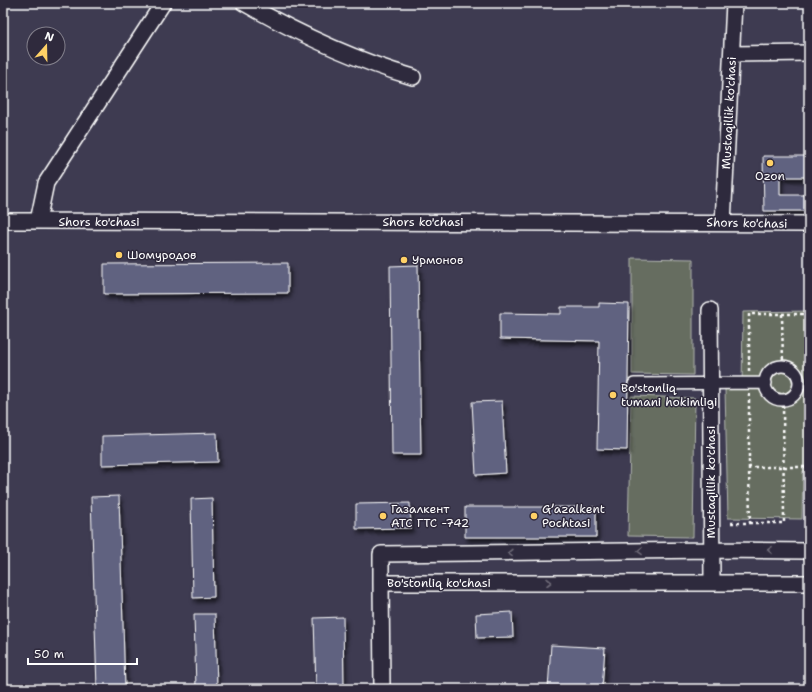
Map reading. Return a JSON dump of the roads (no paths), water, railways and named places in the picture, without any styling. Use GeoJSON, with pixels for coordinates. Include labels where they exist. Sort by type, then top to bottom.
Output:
{"type":"FeatureCollection","features":[{"type":"Feature","properties":{"kind":"street"},"geometry":{"type":"LineString","coordinates":[[38,221],[46,183],[163,3]]}},
{"type":"Feature","properties":{"kind":"street"},"geometry":{"type":"LineString","coordinates":[[244,3],[292,30],[388,70],[413,76]]}},
{"type":"Feature","properties":{"kind":"street","name":"Mustaqillik ko'chasi"},"geometry":{"type":"LineString","coordinates":[[723,223],[734,3]]}},
{"type":"Feature","properties":{"kind":"street"},"geometry":{"type":"LineString","coordinates":[[732,54],[809,53]]}},
{"type":"Feature","properties":{"kind":"street","name":"Shors ko'chasi"},"geometry":{"type":"LineString","coordinates":[[3,221],[809,224]]}},
{"type":"Feature","properties":{"kind":"street","name":"Mustaqillik ko'chasi"},"geometry":{"type":"LineString","coordinates":[[710,310],[712,581]]}},
{"type":"Feature","properties":{"kind":"street"},"geometry":{"type":"LineString","coordinates":[[783,366],[792,369],[796,373],[799,382],[796,392],[792,396],[783,400],[772,396],[768,392],[766,383],[771,370],[783,366]]}},
{"type":"Feature","properties":{"kind":"street"},"geometry":{"type":"LineString","coordinates":[[634,384],[766,383]]}},
{"type":"Feature","properties":{"kind":"street","name":"Bo'stonliq ko'chasi"},"geometry":{"type":"LineString","coordinates":[[809,551],[712,550],[381,554],[381,583],[712,581],[809,583]]}},
{"type":"Feature","properties":{"kind":"street"},"geometry":{"type":"LineString","coordinates":[[381,583],[382,689]]}},
{"type":"Feature","properties":{"kind":"place","name":"Ozon"},"geometry":{"type":"Point","coordinates":[770,163]}},
{"type":"Feature","properties":{"kind":"place","name":"Шомуродов"},"geometry":{"type":"Point","coordinates":[119,255]}},
{"type":"Feature","properties":{"kind":"place","name":"Урмонов"},"geometry":{"type":"Point","coordinates":[404,260]}},
{"type":"Feature","properties":{"kind":"place","name":"Bo'stonliq tumani hokimligi"},"geometry":{"type":"Point","coordinates":[613,395]}},
{"type":"Feature","properties":{"kind":"place","name":"Газалкент АТС ГТС -742"},"geometry":{"type":"Point","coordinates":[383,516]}},
{"type":"Feature","properties":{"kind":"place","name":"Gʼazalkent Pochtasi"},"geometry":{"type":"Point","coordinates":[534,516]}}]}
